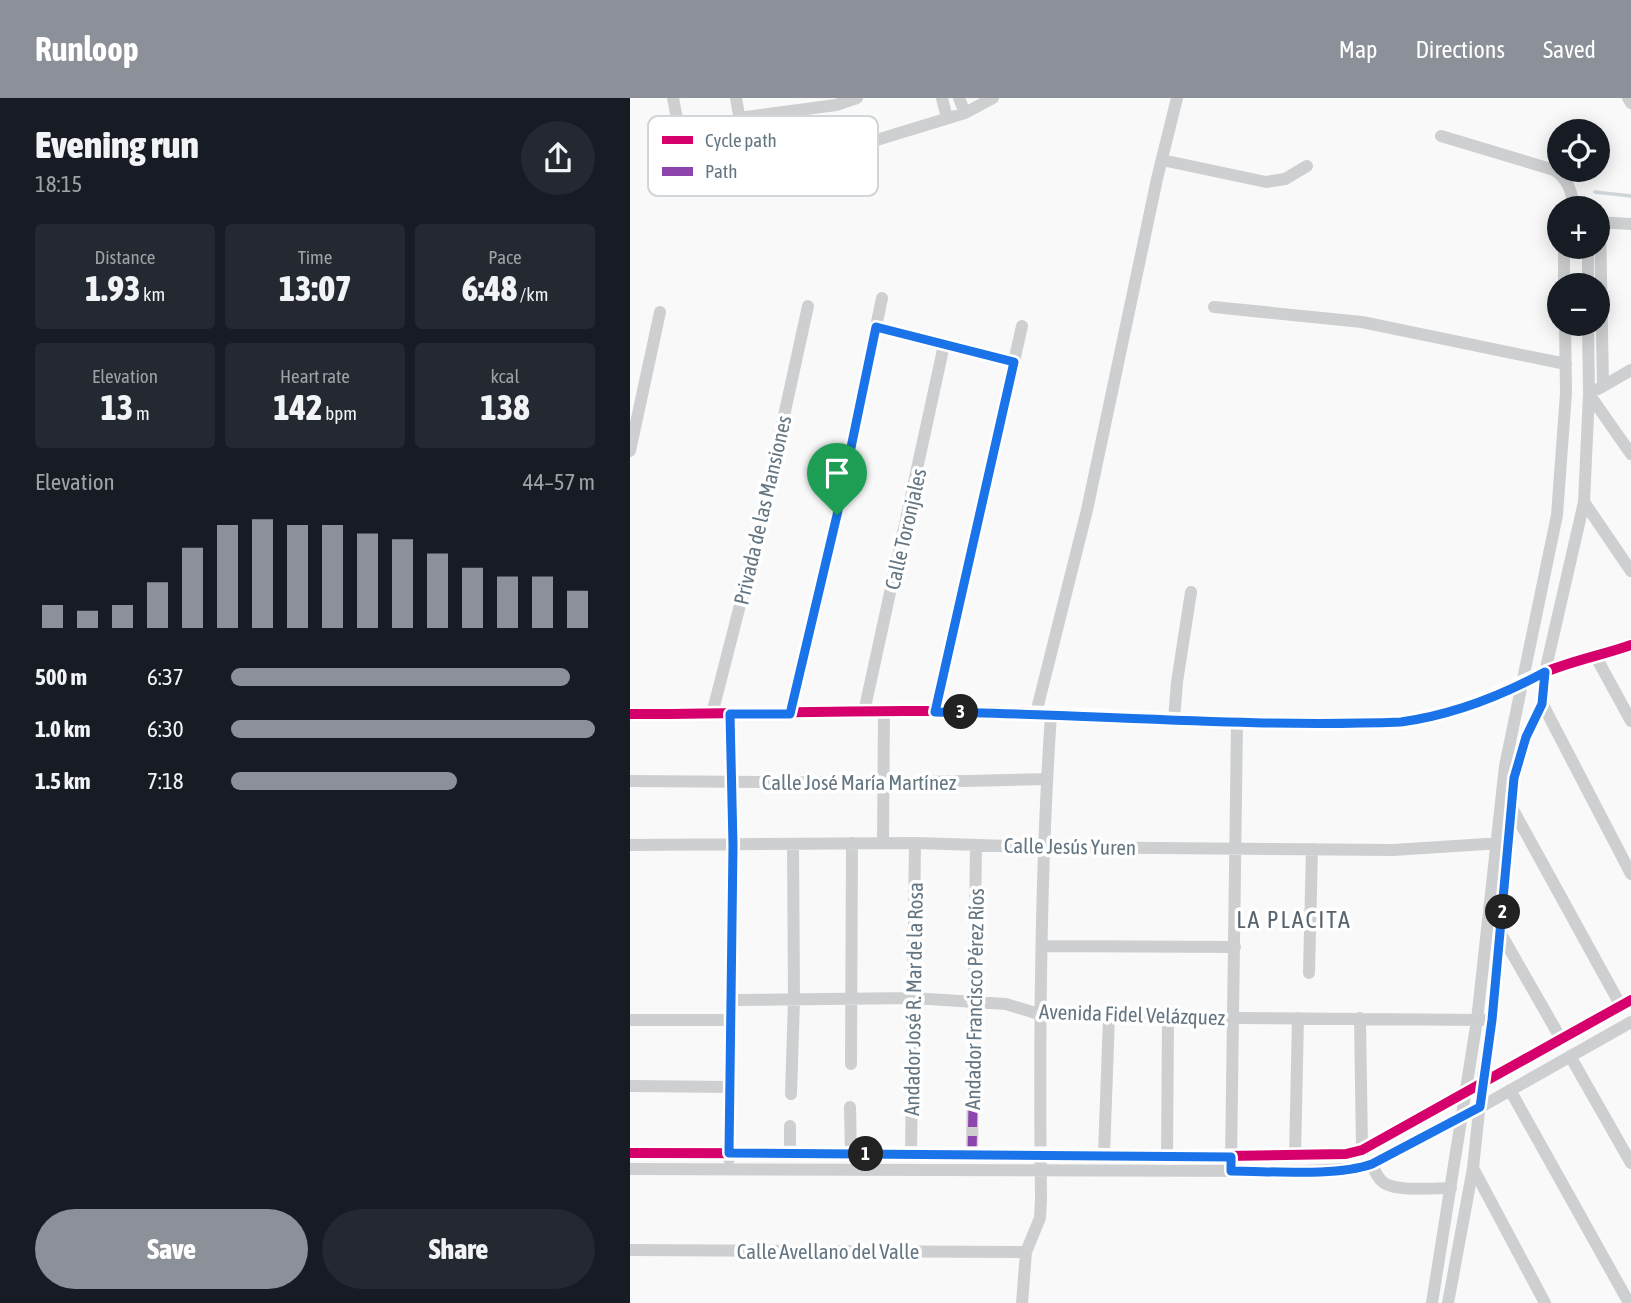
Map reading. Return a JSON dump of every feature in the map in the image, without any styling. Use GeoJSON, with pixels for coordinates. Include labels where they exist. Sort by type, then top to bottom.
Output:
{"type":"FeatureCollection","features":[{"type":"Feature","properties":{"kind":"street"},"geometry":{"type":"LineString","coordinates":[[673,98],[678,116]]}},
{"type":"Feature","properties":{"kind":"street"},"geometry":{"type":"LineString","coordinates":[[736,98],[740,116]]}},
{"type":"Feature","properties":{"kind":"street"},"geometry":{"type":"LineString","coordinates":[[755,116],[836,105],[857,98]]}},
{"type":"Feature","properties":{"kind":"street"},"geometry":{"type":"LineString","coordinates":[[942,98],[947,118]]}},
{"type":"Feature","properties":{"kind":"street"},"geometry":{"type":"LineString","coordinates":[[959,98],[965,113]]}},
{"type":"Feature","properties":{"kind":"street"},"geometry":{"type":"LineString","coordinates":[[878,140],[965,113],[993,98]]}},
{"type":"Feature","properties":{"kind":"street"},"geometry":{"type":"LineString","coordinates":[[1036,713],[1087,510],[1177,98]]}},
{"type":"Feature","properties":{"kind":"street"},"geometry":{"type":"LineString","coordinates":[[1628,98],[1631,103]]}},
{"type":"Feature","properties":{"kind":"street"},"geometry":{"type":"LineString","coordinates":[[1441,136],[1554,170],[1567,183],[1572,196]]}},
{"type":"Feature","properties":{"kind":"street"},"geometry":{"type":"LineString","coordinates":[[1162,160],[1266,182],[1285,179],[1307,166]]}},
{"type":"Feature","properties":{"kind":"street"},"geometry":{"type":"LineString","coordinates":[[1610,223],[1628,224],[1631,237]]}},
{"type":"Feature","properties":{"kind":"street"},"geometry":{"type":"LineString","coordinates":[[1600,259],[1603,386]]}},
{"type":"Feature","properties":{"kind":"street"},"geometry":{"type":"LineString","coordinates":[[790,714],[837,515],[882,299]]}},
{"type":"Feature","properties":{"kind":"street","name":"Privada de las Mansiones"},"geometry":{"type":"LineString","coordinates":[[712,714],[758,535],[808,306]]}},
{"type":"Feature","properties":{"kind":"street"},"geometry":{"type":"LineString","coordinates":[[1214,307],[1362,322],[1566,364]]}},
{"type":"Feature","properties":{"kind":"street"},"geometry":{"type":"LineString","coordinates":[[630,451],[660,312]]}},
{"type":"Feature","properties":{"kind":"street"},"geometry":{"type":"LineString","coordinates":[[935,712],[1022,326]]}},
{"type":"Feature","properties":{"kind":"street"},"geometry":{"type":"LineString","coordinates":[[876,327],[1014,362]]}},
{"type":"Feature","properties":{"kind":"street"},"geometry":{"type":"LineString","coordinates":[[1432,1303],[1477,1020],[1505,766],[1557,515],[1566,393],[1565,336]]}},
{"type":"Feature","properties":{"kind":"street"},"geometry":{"type":"LineString","coordinates":[[1448,1303],[1473,1168],[1492,1020],[1519,756],[1542,704],[1545,672],[1584,502],[1589,394],[1588,336]]}},
{"type":"Feature","properties":{"kind":"street","name":"Calle Toronjales"},"geometry":{"type":"LineString","coordinates":[[864,712],[944,345]]}},
{"type":"Feature","properties":{"kind":"street"},"geometry":{"type":"LineString","coordinates":[[1566,393],[1589,394],[1631,370]]}},
{"type":"Feature","properties":{"kind":"street"},"geometry":{"type":"LineString","coordinates":[[1589,394],[1631,454]]}},
{"type":"Feature","properties":{"kind":"street"},"geometry":{"type":"LineString","coordinates":[[1584,502],[1631,571]]}},
{"type":"Feature","properties":{"kind":"street"},"geometry":{"type":"LineString","coordinates":[[1174,720],[1191,592]]}},
{"type":"Feature","properties":{"kind":"street"},"geometry":{"type":"LineString","coordinates":[[630,713],[1036,713],[1237,722],[1401,722],[1443,713],[1520,685],[1545,672],[1631,645]]}},
{"type":"Feature","properties":{"kind":"street"},"geometry":{"type":"LineString","coordinates":[[1596,657],[1631,721]]}},
{"type":"Feature","properties":{"kind":"street"},"geometry":{"type":"LineString","coordinates":[[1542,704],[1631,874]]}},
{"type":"Feature","properties":{"kind":"street"},"geometry":{"type":"LineString","coordinates":[[883,843],[884,712]]}},
{"type":"Feature","properties":{"kind":"street"},"geometry":{"type":"LineString","coordinates":[[729,1170],[733,845],[730,714]]}},
{"type":"Feature","properties":{"kind":"street"},"geometry":{"type":"LineString","coordinates":[[1022,1303],[1026,1252],[1040,1218],[1044,847],[1051,715]]}},
{"type":"Feature","properties":{"kind":"street"},"geometry":{"type":"LineString","coordinates":[[1231,1171],[1237,722]]}},
{"type":"Feature","properties":{"kind":"street","name":"Calle José María Martínez"},"geometry":{"type":"LineString","coordinates":[[630,781],[883,783],[1046,779]]}},
{"type":"Feature","properties":{"kind":"street"},"geometry":{"type":"LineString","coordinates":[[630,1153],[1231,1157],[1346,1154],[1362,1150],[1626,1003],[1512,808]]}},
{"type":"Feature","properties":{"kind":"street","name":"Calle Jesús Yuren"},"geometry":{"type":"LineString","coordinates":[[630,845],[915,843],[1044,847],[1393,850],[1509,843]]}},
{"type":"Feature","properties":{"kind":"street","name":"Andador José R. Mar de la Rosa"},"geometry":{"type":"LineString","coordinates":[[911,1154],[915,843]]}},
{"type":"Feature","properties":{"kind":"street"},"geometry":{"type":"LineString","coordinates":[[791,1094],[794,1000],[793,844]]}},
{"type":"Feature","properties":{"kind":"street"},"geometry":{"type":"LineString","coordinates":[[851,1064],[852,844]]}},
{"type":"Feature","properties":{"kind":"street","name":"Andador Francisco Pérez Ríos"},"geometry":{"type":"LineString","coordinates":[[972,1154],[976,845]]}},
{"type":"Feature","properties":{"kind":"street"},"geometry":{"type":"LineString","coordinates":[[1309,973],[1312,849]]}},
{"type":"Feature","properties":{"kind":"street"},"geometry":{"type":"LineString","coordinates":[[1500,934],[1561,1039]]}},
{"type":"Feature","properties":{"kind":"street"},"geometry":{"type":"LineString","coordinates":[[1042,946],[1235,947]]}},
{"type":"Feature","properties":{"kind":"street","name":"Avenida Fidel Velázquez"},"geometry":{"type":"LineString","coordinates":[[732,1000],[913,998],[1006,1004],[1042,1014],[1109,1017],[1492,1020]]}},
{"type":"Feature","properties":{"kind":"street"},"geometry":{"type":"LineString","coordinates":[[1104,1155],[1109,1017]]}},
{"type":"Feature","properties":{"kind":"street"},"geometry":{"type":"LineString","coordinates":[[1167,1157],[1168,1018]]}},
{"type":"Feature","properties":{"kind":"street"},"geometry":{"type":"LineString","coordinates":[[1295,1156],[1298,1018]]}},
{"type":"Feature","properties":{"kind":"street"},"geometry":{"type":"LineString","coordinates":[[1360,1018],[1362,1150]]}},
{"type":"Feature","properties":{"kind":"street"},"geometry":{"type":"LineString","coordinates":[[630,1020],[732,1020]]}},
{"type":"Feature","properties":{"kind":"street"},"geometry":{"type":"LineString","coordinates":[[630,1169],[1231,1171],[1362,1168],[1463,1117],[1631,1023]]}},
{"type":"Feature","properties":{"kind":"street"},"geometry":{"type":"LineString","coordinates":[[1570,1056],[1631,1163]]}},
{"type":"Feature","properties":{"kind":"street"},"geometry":{"type":"LineString","coordinates":[[630,1086],[730,1087]]}},
{"type":"Feature","properties":{"kind":"street"},"geometry":{"type":"LineString","coordinates":[[1510,1090],[1629,1303]]}},
{"type":"Feature","properties":{"kind":"street"},"geometry":{"type":"LineString","coordinates":[[850,1107],[851,1154]]}},
{"type":"Feature","properties":{"kind":"street"},"geometry":{"type":"LineString","coordinates":[[790,1126],[790,1153]]}},
{"type":"Feature","properties":{"kind":"street"},"geometry":{"type":"LineString","coordinates":[[889,1170],[890,1154]]}},
{"type":"Feature","properties":{"kind":"street"},"geometry":{"type":"LineString","coordinates":[[1372,1164],[1377,1177],[1386,1184],[1397,1187],[1451,1188]]}},
{"type":"Feature","properties":{"kind":"street"},"geometry":{"type":"LineString","coordinates":[[1473,1168],[1545,1303]]}},
{"type":"Feature","properties":{"kind":"street","name":"Calle Avellano del Valle"},"geometry":{"type":"LineString","coordinates":[[630,1250],[1026,1252]]}},
{"type":"Feature","properties":{"kind":"street"},"geometry":{"type":"LineString","coordinates":[[1450,1286],[1461,1303]]}},
{"type":"Feature","properties":{"kind":"waterway"},"geometry":{"type":"LineString","coordinates":[[1595,192],[1631,196]]}},
{"type":"Feature","properties":{"kind":"marked path"},"geometry":{"type":"LineString","coordinates":[[972,1154],[973,1105]]}},
{"type":"Feature","properties":{"kind":"cycle path"},"geometry":{"type":"LineString","coordinates":[[630,714],[933,711],[1263,723],[1401,722],[1456,709],[1554,669],[1631,645]]}},
{"type":"Feature","properties":{"kind":"cycle path"},"geometry":{"type":"LineString","coordinates":[[630,1153],[1167,1157],[1346,1154],[1362,1150],[1631,1000]]}},
{"type":"Feature","properties":{"kind":"district","name":"LA PLACITA"},"geometry":{"type":"Point","coordinates":[1294,919]}},
{"type":"Feature","properties":{"kind":"route"},"geometry":{"type":"LineString","coordinates":[[876,327],[1014,362],[935,712],[1036,713],[1237,722],[1401,722],[1463,707],[1520,685],[1545,672],[1542,704],[1526,737],[1514,778],[1492,1020],[1480,1107],[1372,1164],[1362,1168],[1332,1170],[1231,1171],[1231,1157],[729,1153],[733,845],[730,714],[790,714],[837,515],[876,327]]}}]}
